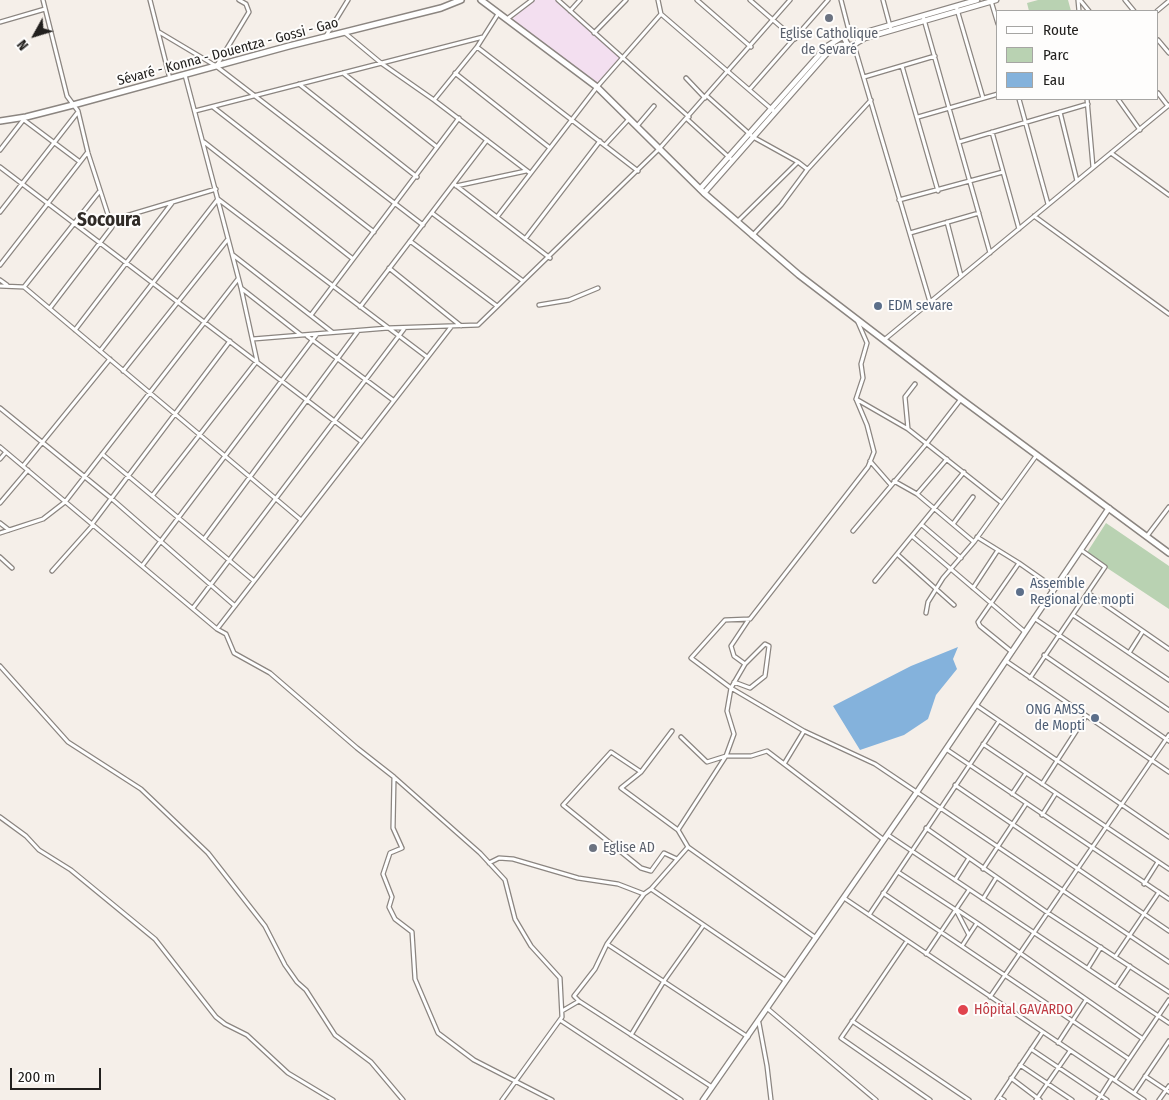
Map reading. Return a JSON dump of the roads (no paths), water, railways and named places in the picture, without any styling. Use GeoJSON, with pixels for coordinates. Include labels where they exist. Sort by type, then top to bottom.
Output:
{"type":"FeatureCollection","features":[{"type":"Feature","properties":{"kind":"main road","name":"Sévaré - Konna - Douentza - Gossi - Gao"},"geometry":{"type":"LineString","coordinates":[[0,120],[25,119],[216,66],[442,8],[461,0]]}},
{"type":"Feature","properties":{"kind":"main road"},"geometry":{"type":"LineString","coordinates":[[481,0],[596,87],[702,191],[752,236],[883,341],[1169,553]]}},
{"type":"Feature","properties":{"kind":"street"},"geometry":{"type":"LineString","coordinates":[[43,0],[67,96],[78,111],[88,153],[112,227],[50,308]]}},
{"type":"Feature","properties":{"kind":"street"},"geometry":{"type":"LineString","coordinates":[[150,0],[170,80]]}},
{"type":"Feature","properties":{"kind":"street"},"geometry":{"type":"LineString","coordinates":[[216,66],[248,12],[246,4],[239,0]]}},
{"type":"Feature","properties":{"kind":"street"},"geometry":{"type":"LineString","coordinates":[[326,37],[348,0]]}},
{"type":"Feature","properties":{"kind":"street"},"geometry":{"type":"LineString","coordinates":[[507,20],[532,0]]}},
{"type":"Feature","properties":{"kind":"street"},"geometry":{"type":"LineString","coordinates":[[558,0],[731,159]]}},
{"type":"Feature","properties":{"kind":"street"},"geometry":{"type":"LineString","coordinates":[[570,11],[580,0]]}},
{"type":"Feature","properties":{"kind":"street"},"geometry":{"type":"LineString","coordinates":[[594,33],[626,0]]}},
{"type":"Feature","properties":{"kind":"street"},"geometry":{"type":"LineString","coordinates":[[658,0],[662,14],[774,111]]}},
{"type":"Feature","properties":{"kind":"street"},"geometry":{"type":"LineString","coordinates":[[697,0],[751,47]]}},
{"type":"Feature","properties":{"kind":"street"},"geometry":{"type":"LineString","coordinates":[[750,0],[795,39]]}},
{"type":"Feature","properties":{"kind":"street"},"geometry":{"type":"LineString","coordinates":[[253,339],[388,328],[478,325],[523,281],[550,258],[660,149],[751,47],[772,19],[790,0]]}},
{"type":"Feature","properties":{"kind":"street"},"geometry":{"type":"LineString","coordinates":[[750,89],[828,0]]}},
{"type":"Feature","properties":{"kind":"street"},"geometry":{"type":"LineString","coordinates":[[841,0],[850,33]]}},
{"type":"Feature","properties":{"kind":"street"},"geometry":{"type":"LineString","coordinates":[[883,0],[891,28]]}},
{"type":"Feature","properties":{"kind":"street"},"geometry":{"type":"LineString","coordinates":[[957,9],[977,0]]}},
{"type":"Feature","properties":{"kind":"street"},"geometry":{"type":"LineString","coordinates":[[774,111],[826,47],[850,33],[863,33],[891,28],[992,0],[996,16]]}},
{"type":"Feature","properties":{"kind":"street"},"geometry":{"type":"LineString","coordinates":[[1079,0],[1088,10]]}},
{"type":"Feature","properties":{"kind":"street"},"geometry":{"type":"LineString","coordinates":[[1125,0],[1133,10]]}},
{"type":"Feature","properties":{"kind":"street"},"geometry":{"type":"LineString","coordinates":[[1158,10],[1169,1]]}},
{"type":"Feature","properties":{"kind":"street"},"geometry":{"type":"LineString","coordinates":[[0,22],[45,9]]}},
{"type":"Feature","properties":{"kind":"street"},"geometry":{"type":"LineString","coordinates":[[957,9],[983,98]]}},
{"type":"Feature","properties":{"kind":"street"},"geometry":{"type":"LineString","coordinates":[[434,100],[477,47],[498,14]]}},
{"type":"Feature","properties":{"kind":"street"},"geometry":{"type":"LineString","coordinates":[[497,217],[528,172],[550,148],[596,87],[662,14]]}},
{"type":"Feature","properties":{"kind":"street"},"geometry":{"type":"LineString","coordinates":[[924,19],[990,253]]}},
{"type":"Feature","properties":{"kind":"street"},"geometry":{"type":"LineString","coordinates":[[702,191],[829,51],[840,45],[853,44],[891,28]]}},
{"type":"Feature","properties":{"kind":"street"},"geometry":{"type":"LineString","coordinates":[[159,32],[216,66],[423,225]]}},
{"type":"Feature","properties":{"kind":"street"},"geometry":{"type":"LineString","coordinates":[[345,32],[381,63],[459,118],[528,172]]}},
{"type":"Feature","properties":{"kind":"street"},"geometry":{"type":"LineString","coordinates":[[850,33],[858,36],[853,44]]}},
{"type":"Feature","properties":{"kind":"street"},"geometry":{"type":"LineString","coordinates":[[850,33],[845,40],[853,44],[864,77],[930,302]]}},
{"type":"Feature","properties":{"kind":"street"},"geometry":{"type":"LineString","coordinates":[[195,111],[483,37]]}},
{"type":"Feature","properties":{"kind":"street"},"geometry":{"type":"LineString","coordinates":[[1159,41],[1169,53]]}},
{"type":"Feature","properties":{"kind":"street"},"geometry":{"type":"LineString","coordinates":[[477,47],[638,171]]}},
{"type":"Feature","properties":{"kind":"street"},"geometry":{"type":"LineString","coordinates":[[864,77],[935,56]]}},
{"type":"Feature","properties":{"kind":"street"},"geometry":{"type":"LineString","coordinates":[[902,66],[938,191]]}},
{"type":"Feature","properties":{"kind":"street"},"geometry":{"type":"LineString","coordinates":[[343,73],[437,147]]}},
{"type":"Feature","properties":{"kind":"street"},"geometry":{"type":"LineString","coordinates":[[455,73],[550,148]]}},
{"type":"Feature","properties":{"kind":"street"},"geometry":{"type":"LineString","coordinates":[[152,496],[257,361],[241,288],[185,75]]}},
{"type":"Feature","properties":{"kind":"street"},"geometry":{"type":"LineString","coordinates":[[686,78],[751,136],[798,162],[806,170]]}},
{"type":"Feature","properties":{"kind":"street"},"geometry":{"type":"LineString","coordinates":[[299,84],[417,177]]}},
{"type":"Feature","properties":{"kind":"street"},"geometry":{"type":"LineString","coordinates":[[883,341],[1169,105],[1159,93]]}},
{"type":"Feature","properties":{"kind":"street"},"geometry":{"type":"LineString","coordinates":[[918,117],[996,95]]}},
{"type":"Feature","properties":{"kind":"street"},"geometry":{"type":"LineString","coordinates":[[752,236],[781,205],[806,170],[871,100]]}},
{"type":"Feature","properties":{"kind":"street"},"geometry":{"type":"LineString","coordinates":[[1019,100],[1048,205]]}},
{"type":"Feature","properties":{"kind":"street"},"geometry":{"type":"LineString","coordinates":[[1088,100],[1094,167]]}},
{"type":"Feature","properties":{"kind":"street"},"geometry":{"type":"LineString","coordinates":[[1119,100],[1140,130]]}},
{"type":"Feature","properties":{"kind":"street"},"geometry":{"type":"LineString","coordinates":[[959,142],[1088,104]]}},
{"type":"Feature","properties":{"kind":"street"},"geometry":{"type":"LineString","coordinates":[[637,126],[654,106]]}},
{"type":"Feature","properties":{"kind":"street"},"geometry":{"type":"LineString","coordinates":[[213,107],[374,232]]}},
{"type":"Feature","properties":{"kind":"street"},"geometry":{"type":"LineString","coordinates":[[0,212],[78,111]]}},
{"type":"Feature","properties":{"kind":"street"},"geometry":{"type":"LineString","coordinates":[[1060,112],[1077,181]]}},
{"type":"Feature","properties":{"kind":"street"},"geometry":{"type":"LineString","coordinates":[[311,315],[417,177],[459,118]]}},
{"type":"Feature","properties":{"kind":"street"},"geometry":{"type":"LineString","coordinates":[[605,145],[629,118]]}},
{"type":"Feature","properties":{"kind":"street"},"geometry":{"type":"LineString","coordinates":[[0,150],[25,119],[80,162]]}},
{"type":"Feature","properties":{"kind":"street"},"geometry":{"type":"LineString","coordinates":[[992,132],[1019,228]]}},
{"type":"Feature","properties":{"kind":"street"},"geometry":{"type":"LineString","coordinates":[[360,307],[455,185],[487,140]]}},
{"type":"Feature","properties":{"kind":"street"},"geometry":{"type":"LineString","coordinates":[[525,238],[600,141]]}},
{"type":"Feature","properties":{"kind":"street"},"geometry":{"type":"LineString","coordinates":[[204,142],[353,260]]}},
{"type":"Feature","properties":{"kind":"street"},"geometry":{"type":"LineString","coordinates":[[0,265],[88,153]]}},
{"type":"Feature","properties":{"kind":"street"},"geometry":{"type":"LineString","coordinates":[[1111,153],[1169,195]]}},
{"type":"Feature","properties":{"kind":"street"},"geometry":{"type":"LineString","coordinates":[[737,223],[798,162]]}},
{"type":"Feature","properties":{"kind":"street"},"geometry":{"type":"LineString","coordinates":[[0,167],[362,442]]}},
{"type":"Feature","properties":{"kind":"street"},"geometry":{"type":"LineString","coordinates":[[455,185],[528,172]]}},
{"type":"Feature","properties":{"kind":"street"},"geometry":{"type":"LineString","coordinates":[[899,200],[1003,172]]}},
{"type":"Feature","properties":{"kind":"street"},"geometry":{"type":"LineString","coordinates":[[455,185],[550,258]]}},
{"type":"Feature","properties":{"kind":"street"},"geometry":{"type":"LineString","coordinates":[[109,221],[216,189]]}},
{"type":"Feature","properties":{"kind":"street"},"geometry":{"type":"LineString","coordinates":[[24,287],[100,191]]}},
{"type":"Feature","properties":{"kind":"street"},"geometry":{"type":"LineString","coordinates":[[100,351],[218,199]]}},
{"type":"Feature","properties":{"kind":"street"},"geometry":{"type":"LineString","coordinates":[[218,199],[426,357]]}},
{"type":"Feature","properties":{"kind":"street"},"geometry":{"type":"LineString","coordinates":[[75,330],[172,203]]}},
{"type":"Feature","properties":{"kind":"street"},"geometry":{"type":"LineString","coordinates":[[910,233],[979,213]]}},
{"type":"Feature","properties":{"kind":"street"},"geometry":{"type":"LineString","coordinates":[[432,214],[523,281]]}},
{"type":"Feature","properties":{"kind":"street"},"geometry":{"type":"LineString","coordinates":[[1034,216],[1169,314]]}},
{"type":"Feature","properties":{"kind":"street"},"geometry":{"type":"LineString","coordinates":[[947,222],[961,276]]}},
{"type":"Feature","properties":{"kind":"street"},"geometry":{"type":"LineString","coordinates":[[123,371],[228,239]]}},
{"type":"Feature","properties":{"kind":"street"},"geometry":{"type":"LineString","coordinates":[[410,241],[497,306]]}},
{"type":"Feature","properties":{"kind":"street"},"geometry":{"type":"LineString","coordinates":[[232,255],[332,332]]}},
{"type":"Feature","properties":{"kind":"street"},"geometry":{"type":"LineString","coordinates":[[389,268],[461,326]]}},
{"type":"Feature","properties":{"kind":"street"},"geometry":{"type":"LineString","coordinates":[[0,533],[43,518],[65,502],[238,278]]}},
{"type":"Feature","properties":{"kind":"street"},"geometry":{"type":"LineString","coordinates":[[0,280],[8,286]]}},
{"type":"Feature","properties":{"kind":"street"},"geometry":{"type":"LineString","coordinates":[[0,286],[24,287],[301,520]]}},
{"type":"Feature","properties":{"kind":"street"},"geometry":{"type":"LineString","coordinates":[[241,288],[302,335]]}},
{"type":"Feature","properties":{"kind":"street"},"geometry":{"type":"LineString","coordinates":[[539,305],[569,300],[598,288]]}},
{"type":"Feature","properties":{"kind":"street"},"geometry":{"type":"LineString","coordinates":[[745,664],[734,656],[731,646],[868,467],[874,452],[868,425],[856,399],[863,378],[861,364],[867,343],[857,320]]}},
{"type":"Feature","properties":{"kind":"street"},"geometry":{"type":"LineString","coordinates":[[217,629],[451,326]]}},
{"type":"Feature","properties":{"kind":"street"},"geometry":{"type":"LineString","coordinates":[[193,608],[228,559],[276,499],[405,328]]}},
{"type":"Feature","properties":{"kind":"street"},"geometry":{"type":"LineString","coordinates":[[204,539],[339,360],[359,330]]}},
{"type":"Feature","properties":{"kind":"street"},"geometry":{"type":"LineString","coordinates":[[142,566],[318,334]]}},
{"type":"Feature","properties":{"kind":"street"},"geometry":{"type":"LineString","coordinates":[[307,336],[393,400]]}},
{"type":"Feature","properties":{"kind":"street"},"geometry":{"type":"LineString","coordinates":[[52,571],[112,499],[230,342]]}},
{"type":"Feature","properties":{"kind":"street"},"geometry":{"type":"LineString","coordinates":[[23,466],[110,359]]}},
{"type":"Feature","properties":{"kind":"street"},"geometry":{"type":"LineString","coordinates":[[908,429],[905,397],[916,384]]}},
{"type":"Feature","properties":{"kind":"street"},"geometry":{"type":"LineString","coordinates":[[856,399],[908,429],[1002,503]]}},
{"type":"Feature","properties":{"kind":"street"},"geometry":{"type":"LineString","coordinates":[[853,531],[927,443],[961,399]]}},
{"type":"Feature","properties":{"kind":"street"},"geometry":{"type":"LineString","coordinates":[[0,408],[42,444],[85,476],[235,606]]}},
{"type":"Feature","properties":{"kind":"street"},"geometry":{"type":"LineString","coordinates":[[0,447],[217,629],[226,634],[234,653],[270,673],[394,778],[489,863],[505,880],[515,919],[531,946],[560,978],[562,1011],[560,1020],[502,1100]]}},
{"type":"Feature","properties":{"kind":"street"},"geometry":{"type":"LineString","coordinates":[[0,459],[6,452]]}},
{"type":"Feature","properties":{"kind":"street"},"geometry":{"type":"LineString","coordinates":[[102,454],[254,581]]}},
{"type":"Feature","properties":{"kind":"street"},"geometry":{"type":"LineString","coordinates":[[926,613],[928,602],[951,569],[974,542],[1036,456]]}},
{"type":"Feature","properties":{"kind":"street"},"geometry":{"type":"LineString","coordinates":[[918,494],[947,458]]}},
{"type":"Feature","properties":{"kind":"street"},"geometry":{"type":"LineString","coordinates":[[870,460],[891,485]]}},
{"type":"Feature","properties":{"kind":"street"},"geometry":{"type":"LineString","coordinates":[[0,503],[28,470]]}},
{"type":"Feature","properties":{"kind":"street"},"geometry":{"type":"LineString","coordinates":[[875,581],[964,472]]}},
{"type":"Feature","properties":{"kind":"street"},"geometry":{"type":"LineString","coordinates":[[894,481],[918,494],[974,542]]}},
{"type":"Feature","properties":{"kind":"street"},"geometry":{"type":"LineString","coordinates":[[953,524],[974,497]]}},
{"type":"Feature","properties":{"kind":"street"},"geometry":{"type":"LineString","coordinates":[[1147,536],[1169,507]]}},
{"type":"Feature","properties":{"kind":"street"},"geometry":{"type":"LineString","coordinates":[[703,1100],[787,982],[1109,508]]}},
{"type":"Feature","properties":{"kind":"street"},"geometry":{"type":"LineString","coordinates":[[0,523],[9,530]]}},
{"type":"Feature","properties":{"kind":"street"},"geometry":{"type":"LineString","coordinates":[[922,525],[961,558]]}},
{"type":"Feature","properties":{"kind":"street"},"geometry":{"type":"LineString","coordinates":[[912,536],[1025,632]]}},
{"type":"Feature","properties":{"kind":"street"},"geometry":{"type":"LineString","coordinates":[[977,537],[1046,582],[1053,591]]}},
{"type":"Feature","properties":{"kind":"street"},"geometry":{"type":"LineString","coordinates":[[973,588],[998,550]]}},
{"type":"Feature","properties":{"kind":"street"},"geometry":{"type":"LineString","coordinates":[[1030,678],[1105,567],[1081,550]]}},
{"type":"Feature","properties":{"kind":"street"},"geometry":{"type":"LineString","coordinates":[[897,554],[954,605]]}},
{"type":"Feature","properties":{"kind":"street"},"geometry":{"type":"LineString","coordinates":[[0,557],[12,568]]}},
{"type":"Feature","properties":{"kind":"street"},"geometry":{"type":"LineString","coordinates":[[1012,652],[979,624],[979,619],[1019,563]]}},
{"type":"Feature","properties":{"kind":"street"},"geometry":{"type":"LineString","coordinates":[[1088,593],[1169,649]]}},
{"type":"Feature","properties":{"kind":"street"},"geometry":{"type":"LineString","coordinates":[[1073,615],[1169,680]]}},
{"type":"Feature","properties":{"kind":"street"},"geometry":{"type":"LineString","coordinates":[[1034,618],[1169,710]]}},
{"type":"Feature","properties":{"kind":"street"},"geometry":{"type":"LineString","coordinates":[[750,619],[725,620],[691,658],[730,688],[804,731],[874,764],[1130,934],[1169,962]]}},
{"type":"Feature","properties":{"kind":"street"},"geometry":{"type":"LineString","coordinates":[[1128,653],[1143,631]]}},
{"type":"Feature","properties":{"kind":"street"},"geometry":{"type":"LineString","coordinates":[[678,830],[726,756],[734,734],[727,711],[730,688],[745,664],[765,644],[769,646],[765,676],[750,688],[734,682]]}},
{"type":"Feature","properties":{"kind":"street"},"geometry":{"type":"LineString","coordinates":[[990,997],[1168,738],[1044,655]]}},
{"type":"Feature","properties":{"kind":"street"},"geometry":{"type":"LineString","coordinates":[[1006,661],[1169,772]]}},
{"type":"Feature","properties":{"kind":"street"},"geometry":{"type":"LineString","coordinates":[[0,666],[68,742],[141,789],[208,853],[265,926],[285,964],[297,982],[306,990],[335,1035],[371,1062],[402,1100]]}},
{"type":"Feature","properties":{"kind":"street"},"geometry":{"type":"LineString","coordinates":[[976,705],[1169,837]]}},
{"type":"Feature","properties":{"kind":"street"},"geometry":{"type":"LineString","coordinates":[[1042,784],[1086,716]]}},
{"type":"Feature","properties":{"kind":"street"},"geometry":{"type":"LineString","coordinates":[[869,915],[999,721]]}},
{"type":"Feature","properties":{"kind":"street"},"geometry":{"type":"LineString","coordinates":[[672,731],[641,772],[621,788],[678,830],[688,847],[816,938]]}},
{"type":"Feature","properties":{"kind":"street"},"geometry":{"type":"LineString","coordinates":[[784,764],[804,731]]}},
{"type":"Feature","properties":{"kind":"street"},"geometry":{"type":"LineString","coordinates":[[680,737],[706,762],[726,756],[751,756],[767,751],[884,840]]}},
{"type":"Feature","properties":{"kind":"street"},"geometry":{"type":"LineString","coordinates":[[984,744],[1169,869]]}},
{"type":"Feature","properties":{"kind":"street"},"geometry":{"type":"LineString","coordinates":[[946,749],[1144,884],[1169,899]]}},
{"type":"Feature","properties":{"kind":"street"},"geometry":{"type":"LineString","coordinates":[[641,772],[611,752],[563,805],[641,868],[651,871],[664,853],[677,859]]}},
{"type":"Feature","properties":{"kind":"street"},"geometry":{"type":"LineString","coordinates":[[1012,794],[1026,773]]}},
{"type":"Feature","properties":{"kind":"street"},"geometry":{"type":"LineString","coordinates":[[394,778],[394,828],[402,848],[390,853],[384,874],[392,897],[388,907],[395,919],[412,932],[415,978],[438,1032],[474,1060],[552,1100]]}},
{"type":"Feature","properties":{"kind":"street"},"geometry":{"type":"LineString","coordinates":[[955,785],[1169,931]]}},
{"type":"Feature","properties":{"kind":"street"},"geometry":{"type":"LineString","coordinates":[[1042,814],[1056,793]]}},
{"type":"Feature","properties":{"kind":"street"},"geometry":{"type":"LineString","coordinates":[[983,869],[1026,804]]}},
{"type":"Feature","properties":{"kind":"street"},"geometry":{"type":"LineString","coordinates":[[0,817],[26,836],[38,850],[71,870],[155,939],[216,1017],[225,1024],[247,1035],[288,1073],[333,1100]]}},
{"type":"Feature","properties":{"kind":"street"},"geometry":{"type":"LineString","coordinates":[[926,828],[996,878],[1169,992]]}},
{"type":"Feature","properties":{"kind":"street"},"geometry":{"type":"LineString","coordinates":[[888,834],[1169,1023]]}},
{"type":"Feature","properties":{"kind":"street"},"geometry":{"type":"LineString","coordinates":[[688,847],[651,889],[644,894],[607,944],[595,969],[574,996],[578,1002],[713,1088]]}},
{"type":"Feature","properties":{"kind":"street"},"geometry":{"type":"LineString","coordinates":[[489,863],[499,858],[513,859],[578,878],[618,884],[644,894]]}},
{"type":"Feature","properties":{"kind":"street"},"geometry":{"type":"LineString","coordinates":[[955,880],[969,858]]}},
{"type":"Feature","properties":{"kind":"street"},"geometry":{"type":"LineString","coordinates":[[1144,884],[1158,862]]}},
{"type":"Feature","properties":{"kind":"street"},"geometry":{"type":"LineString","coordinates":[[898,872],[977,923],[1143,1039]]}},
{"type":"Feature","properties":{"kind":"street"},"geometry":{"type":"LineString","coordinates":[[983,899],[996,878]]}},
{"type":"Feature","properties":{"kind":"street"},"geometry":{"type":"LineString","coordinates":[[651,889],[787,982]]}},
{"type":"Feature","properties":{"kind":"street"},"geometry":{"type":"LineString","coordinates":[[926,954],[969,890]]}},
{"type":"Feature","properties":{"kind":"street"},"geometry":{"type":"LineString","coordinates":[[1115,957],[1159,892]]}},
{"type":"Feature","properties":{"kind":"street"},"geometry":{"type":"LineString","coordinates":[[883,893],[1129,1059]]}},
{"type":"Feature","properties":{"kind":"street"},"geometry":{"type":"LineString","coordinates":[[844,898],[1144,1100]]}},
{"type":"Feature","properties":{"kind":"street"},"geometry":{"type":"LineString","coordinates":[[956,910],[969,935]]}},
{"type":"Feature","properties":{"kind":"street"},"geometry":{"type":"LineString","coordinates":[[962,946],[977,923]]}},
{"type":"Feature","properties":{"kind":"street"},"geometry":{"type":"LineString","coordinates":[[631,1035],[664,982],[704,926]]}},
{"type":"Feature","properties":{"kind":"street"},"geometry":{"type":"LineString","coordinates":[[907,941],[841,1038],[930,1100]]}},
{"type":"Feature","properties":{"kind":"street"},"geometry":{"type":"LineString","coordinates":[[607,944],[748,1038]]}},
{"type":"Feature","properties":{"kind":"street"},"geometry":{"type":"LineString","coordinates":[[1088,968],[1101,948]]}},
{"type":"Feature","properties":{"kind":"street"},"geometry":{"type":"LineString","coordinates":[[1116,987],[1130,966]]}},
{"type":"Feature","properties":{"kind":"street"},"geometry":{"type":"LineString","coordinates":[[1058,1043],[1086,1000]]}},
{"type":"Feature","properties":{"kind":"street"},"geometry":{"type":"LineString","coordinates":[[1098,1100],[1129,1059],[1169,1000]]}},
{"type":"Feature","properties":{"kind":"street"},"geometry":{"type":"LineString","coordinates":[[562,1011],[578,1002]]}},
{"type":"Feature","properties":{"kind":"street"},"geometry":{"type":"LineString","coordinates":[[768,1009],[876,1100]]}},
{"type":"Feature","properties":{"kind":"street"},"geometry":{"type":"LineString","coordinates":[[560,1020],[681,1100]]}},
{"type":"Feature","properties":{"kind":"street"},"geometry":{"type":"LineString","coordinates":[[852,1021],[969,1100]]}},
{"type":"Feature","properties":{"kind":"street"},"geometry":{"type":"LineString","coordinates":[[758,1023],[767,1066],[770,1100]]}},
{"type":"Feature","properties":{"kind":"street"},"geometry":{"type":"LineString","coordinates":[[1004,1100],[998,1098],[1042,1032]]}},
{"type":"Feature","properties":{"kind":"street"},"geometry":{"type":"LineString","coordinates":[[1134,1093],[1169,1041]]}},
{"type":"Feature","properties":{"kind":"street"},"geometry":{"type":"LineString","coordinates":[[1031,1049],[1107,1100]]}},
{"type":"Feature","properties":{"kind":"street"},"geometry":{"type":"LineString","coordinates":[[1011,1078],[1038,1099],[1070,1051]]}},
{"type":"Feature","properties":{"kind":"street"},"geometry":{"type":"LineString","coordinates":[[1020,1065],[1072,1100]]}},
{"type":"Feature","properties":{"kind":"street"},"geometry":{"type":"LineString","coordinates":[[1145,1076],[1168,1091]]}},
{"type":"Feature","properties":{"kind":"street"},"geometry":{"type":"LineString","coordinates":[[1159,1100],[1168,1091],[1169,1086]]}},
{"type":"Feature","properties":{"kind":"water"},"geometry":{"type":"Polygon","coordinates":[[[958,647],[953,659],[957,669],[936,695],[928,719],[904,735],[860,750],[833,706],[911,666],[958,647]]]}},
{"type":"Feature","properties":{"kind":"place","name":"Eglise Catholique de Sevaré"},"geometry":{"type":"Point","coordinates":[829,18]}},
{"type":"Feature","properties":{"kind":"place","name":"EDM sevare"},"geometry":{"type":"Point","coordinates":[878,306]}},
{"type":"Feature","properties":{"kind":"place","name":"Assemble Regional de mopti"},"geometry":{"type":"Point","coordinates":[1020,592]}},
{"type":"Feature","properties":{"kind":"place","name":"ONG AMSS de Mopti"},"geometry":{"type":"Point","coordinates":[1095,718]}},
{"type":"Feature","properties":{"kind":"place","name":"Eglise AD"},"geometry":{"type":"Point","coordinates":[593,848]}},
{"type":"Feature","properties":{"kind":"place","name":"Hôpital GAVARDO"},"geometry":{"type":"Point","coordinates":[963,1010]}},
{"type":"Feature","properties":{"kind":"district","name":"Socoura"},"geometry":{"type":"Point","coordinates":[109,221]}}]}
